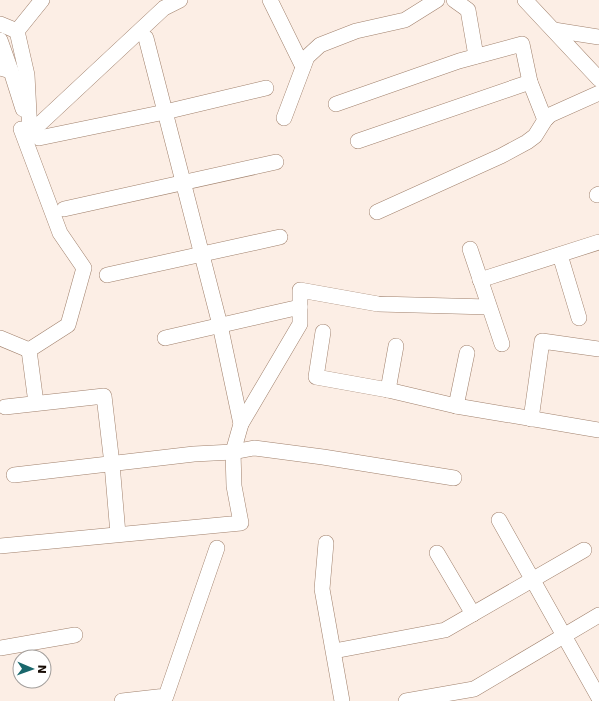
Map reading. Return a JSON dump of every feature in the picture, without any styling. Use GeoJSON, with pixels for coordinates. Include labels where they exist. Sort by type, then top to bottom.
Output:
{"type":"FeatureCollection","features":[{"type":"Feature","properties":{"kind":"street"},"geometry":{"type":"LineString","coordinates":[[35,135],[27,75],[18,31],[42,0]]}},
{"type":"Feature","properties":{"kind":"street"},"geometry":{"type":"LineString","coordinates":[[35,135],[164,8],[180,0]]}},
{"type":"Feature","properties":{"kind":"street"},"geometry":{"type":"LineString","coordinates":[[270,0],[303,67]]}},
{"type":"Feature","properties":{"kind":"street"},"geometry":{"type":"LineString","coordinates":[[284,118],[307,57],[320,45],[356,31],[405,20],[437,0]]}},
{"type":"Feature","properties":{"kind":"street"},"geometry":{"type":"LineString","coordinates":[[454,0],[468,10],[476,56]]}},
{"type":"Feature","properties":{"kind":"street"},"geometry":{"type":"LineString","coordinates":[[525,0],[599,79]]}},
{"type":"Feature","properties":{"kind":"street"},"geometry":{"type":"LineString","coordinates":[[0,24],[18,31]]}},
{"type":"Feature","properties":{"kind":"street"},"geometry":{"type":"LineString","coordinates":[[554,30],[599,37]]}},
{"type":"Feature","properties":{"kind":"street"},"geometry":{"type":"LineString","coordinates":[[146,38],[220,325],[241,424]]}},
{"type":"Feature","properties":{"kind":"street"},"geometry":{"type":"LineString","coordinates":[[0,40],[6,69],[35,135]]}},
{"type":"Feature","properties":{"kind":"street"},"geometry":{"type":"LineString","coordinates":[[336,104],[476,56],[522,44],[530,82],[545,120]]}},
{"type":"Feature","properties":{"kind":"street"},"geometry":{"type":"LineString","coordinates":[[358,141],[530,82]]}},
{"type":"Feature","properties":{"kind":"street"},"geometry":{"type":"LineString","coordinates":[[29,350],[68,325],[84,268],[60,233],[21,129],[35,135],[165,112],[266,88]]}},
{"type":"Feature","properties":{"kind":"street"},"geometry":{"type":"LineString","coordinates":[[377,212],[501,156],[535,136],[541,130],[545,120],[550,115],[599,93]]}},
{"type":"Feature","properties":{"kind":"street"},"geometry":{"type":"LineString","coordinates":[[64,208],[276,162]]}},
{"type":"Feature","properties":{"kind":"street"},"geometry":{"type":"LineString","coordinates":[[107,275],[280,237]]}},
{"type":"Feature","properties":{"kind":"street"},"geometry":{"type":"LineString","coordinates":[[480,280],[599,242]]}},
{"type":"Feature","properties":{"kind":"street"},"geometry":{"type":"LineString","coordinates":[[470,249],[502,344]]}},
{"type":"Feature","properties":{"kind":"street"},"geometry":{"type":"LineString","coordinates":[[560,254],[579,318]]}},
{"type":"Feature","properties":{"kind":"street"},"geometry":{"type":"LineString","coordinates":[[0,546],[241,523],[234,486],[233,452],[241,424],[300,324],[300,290],[378,304],[489,307]]}},
{"type":"Feature","properties":{"kind":"street"},"geometry":{"type":"LineString","coordinates":[[165,338],[300,307]]}},
{"type":"Feature","properties":{"kind":"street"},"geometry":{"type":"LineString","coordinates":[[323,332],[316,377],[388,390],[456,406],[599,430]]}},
{"type":"Feature","properties":{"kind":"street"},"geometry":{"type":"LineString","coordinates":[[0,338],[29,350]]}},
{"type":"Feature","properties":{"kind":"street"},"geometry":{"type":"LineString","coordinates":[[531,419],[542,341],[599,349]]}},
{"type":"Feature","properties":{"kind":"street"},"geometry":{"type":"LineString","coordinates":[[388,390],[396,346]]}},
{"type":"Feature","properties":{"kind":"street"},"geometry":{"type":"LineString","coordinates":[[29,350],[36,403]]}},
{"type":"Feature","properties":{"kind":"street"},"geometry":{"type":"LineString","coordinates":[[456,406],[467,353]]}},
{"type":"Feature","properties":{"kind":"street"},"geometry":{"type":"LineString","coordinates":[[5,407],[104,396],[118,534]]}},
{"type":"Feature","properties":{"kind":"street"},"geometry":{"type":"LineString","coordinates":[[14,475],[194,454],[233,452],[254,448],[323,457],[454,478]]}},
{"type":"Feature","properties":{"kind":"street"},"geometry":{"type":"LineString","coordinates":[[499,520],[565,635],[595,696]]}},
{"type":"Feature","properties":{"kind":"street"},"geometry":{"type":"LineString","coordinates":[[326,542],[322,589],[342,701]]}},
{"type":"Feature","properties":{"kind":"street"},"geometry":{"type":"LineString","coordinates":[[122,701],[166,696],[217,548]]}},
{"type":"Feature","properties":{"kind":"street"},"geometry":{"type":"LineString","coordinates":[[334,651],[445,630],[584,550]]}},
{"type":"Feature","properties":{"kind":"street"},"geometry":{"type":"LineString","coordinates":[[437,553],[473,614]]}},
{"type":"Feature","properties":{"kind":"street"},"geometry":{"type":"LineString","coordinates":[[406,701],[474,689],[599,615]]}},
{"type":"Feature","properties":{"kind":"street"},"geometry":{"type":"LineString","coordinates":[[0,648],[75,635]]}}]}
